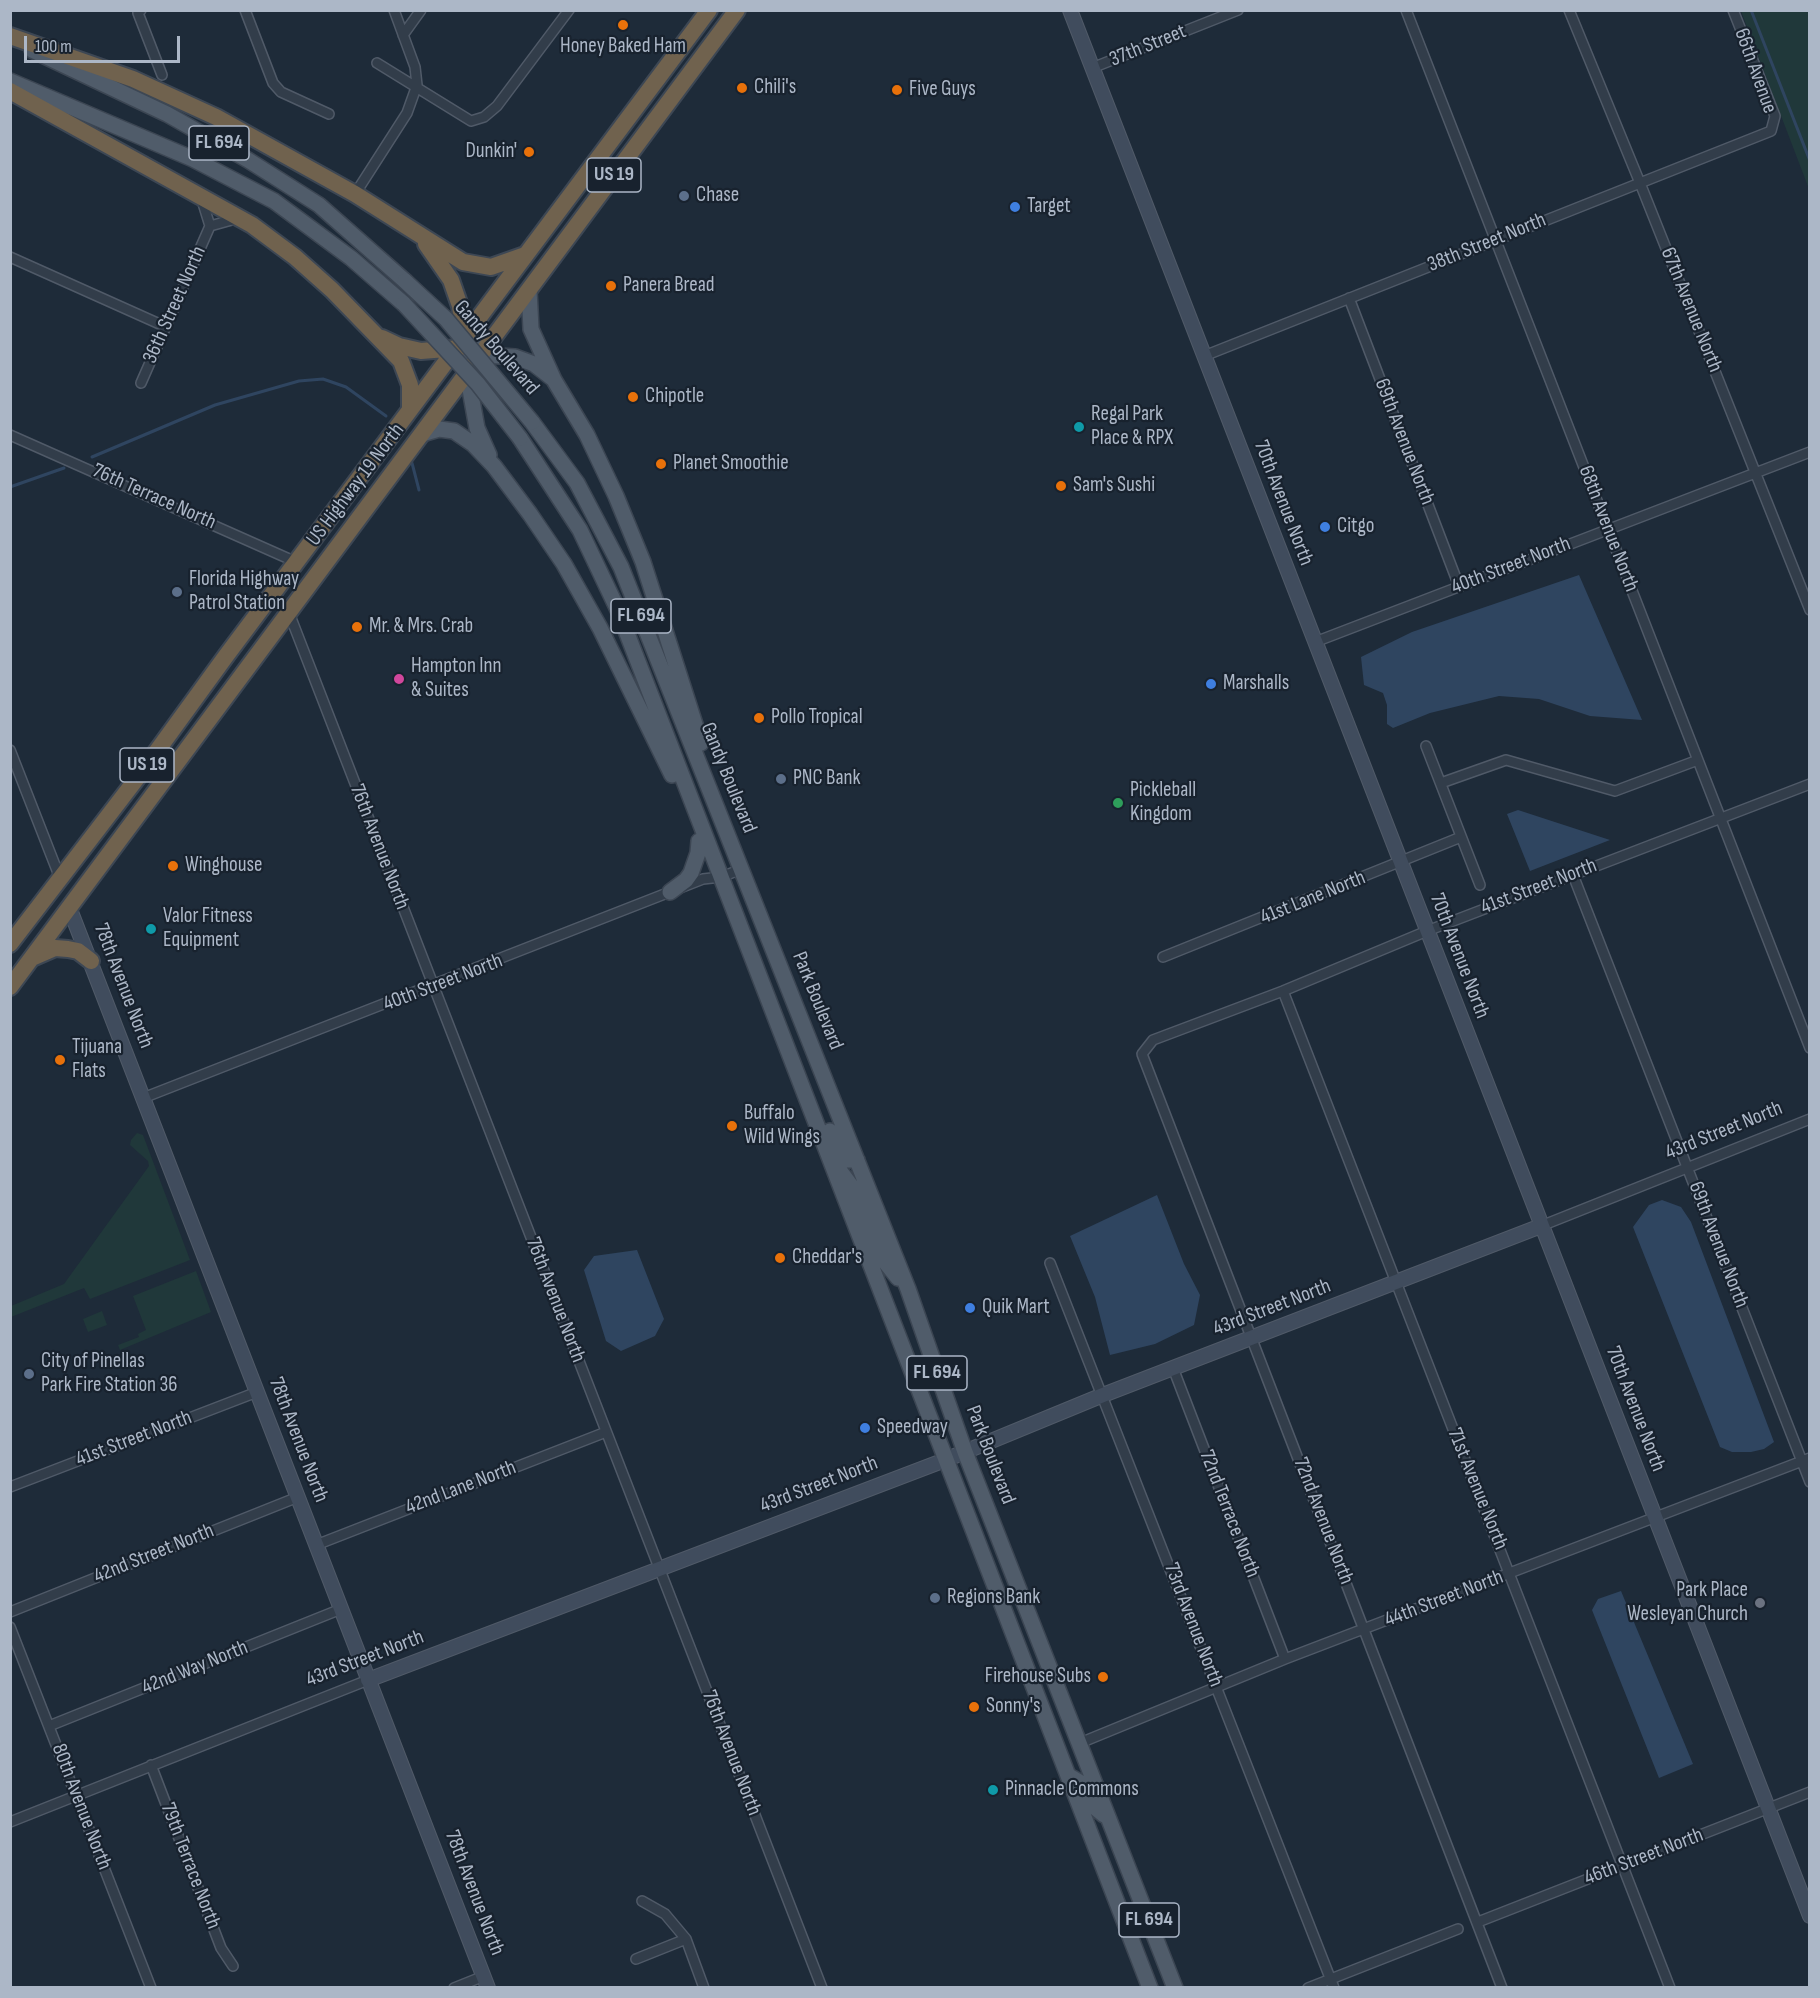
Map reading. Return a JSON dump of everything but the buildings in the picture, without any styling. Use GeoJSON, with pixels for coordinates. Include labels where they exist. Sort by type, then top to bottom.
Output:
{"type":"FeatureCollection","features":[{"type":"Feature","properties":{"kind":"highway","name":"US Highway 19 North"},"geometry":{"type":"LineString","coordinates":[[10,987],[456,388],[479,318],[709,10]]}},
{"type":"Feature","properties":{"kind":"highway"},"geometry":{"type":"LineString","coordinates":[[719,35],[727,10]]}},
{"type":"Feature","properties":{"kind":"highway","name":"US 19"},"geometry":{"type":"LineString","coordinates":[[467,351],[496,334],[737,10]]}},
{"type":"Feature","properties":{"kind":"highway"},"geometry":{"type":"LineString","coordinates":[[10,36],[133,79],[216,117],[355,194],[463,262],[478,266],[501,265],[525,255]]}},
{"type":"Feature","properties":{"kind":"highway"},"geometry":{"type":"LineString","coordinates":[[10,91],[239,218],[295,257],[400,361],[410,385],[410,410]]}},
{"type":"Feature","properties":{"kind":"highway"},"geometry":{"type":"LineString","coordinates":[[373,333],[399,346],[421,351],[467,351],[451,280],[438,258],[415,232]]}},
{"type":"Feature","properties":{"kind":"highway","name":"US Highway 19 North"},"geometry":{"type":"LineString","coordinates":[[10,944],[141,773],[443,366],[467,351]]}},
{"type":"Feature","properties":{"kind":"highway"},"geometry":{"type":"LineString","coordinates":[[69,907],[71,884],[137,790],[141,773]]}},
{"type":"Feature","properties":{"kind":"highway"},"geometry":{"type":"LineString","coordinates":[[43,944],[58,898],[60,879]]}},
{"type":"Feature","properties":{"kind":"highway"},"geometry":{"type":"LineString","coordinates":[[32,959],[55,948],[78,951],[91,962]]}},
{"type":"Feature","properties":{"kind":"main road","name":"Gandy Boulevard"},"geometry":{"type":"LineString","coordinates":[[10,41],[167,114],[248,160],[319,205],[446,320],[532,422],[577,483],[621,567],[742,869]]}},
{"type":"Feature","properties":{"kind":"main road","name":"Gandy Boulevard"},"geometry":{"type":"LineString","coordinates":[[10,81],[193,159],[274,201],[351,258],[404,304],[471,376],[520,438],[580,530],[618,610],[721,877]]}},
{"type":"Feature","properties":{"kind":"main road"},"geometry":{"type":"LineString","coordinates":[[529,290],[531,329],[554,380],[587,435],[639,551],[697,730],[724,824]]}},
{"type":"Feature","properties":{"kind":"main road"},"geometry":{"type":"LineString","coordinates":[[494,466],[477,428],[467,351],[515,357],[534,364],[554,380]]}},
{"type":"Feature","properties":{"kind":"main road"},"geometry":{"type":"LineString","coordinates":[[422,434],[439,429],[454,431],[473,444],[494,466],[564,564],[637,700],[707,861],[721,877]]}},
{"type":"Feature","properties":{"kind":"main road"},"geometry":{"type":"LineString","coordinates":[[670,892],[686,880],[691,873],[699,842]]}},
{"type":"Feature","properties":{"kind":"main road","name":"Park Boulevard"},"geometry":{"type":"LineString","coordinates":[[742,869],[908,1289],[966,1452],[1175,1988]]}},
{"type":"Feature","properties":{"kind":"main road","name":"Park Boulevard"},"geometry":{"type":"LineString","coordinates":[[721,877],[1150,1988]]}},
{"type":"Feature","properties":{"kind":"main road"},"geometry":{"type":"LineString","coordinates":[[771,1007],[791,1032],[836,1146],[847,1160],[856,1160]]}},
{"type":"Feature","properties":{"kind":"main road"},"geometry":{"type":"LineString","coordinates":[[836,1173],[841,1171],[848,1179],[878,1253],[908,1289]]}},
{"type":"Feature","properties":{"kind":"main road"},"geometry":{"type":"LineString","coordinates":[[1039,1701],[1050,1708],[1064,1734],[1071,1741],[1080,1743]]}},
{"type":"Feature","properties":{"kind":"main road"},"geometry":{"type":"LineString","coordinates":[[1068,1775],[1081,1783],[1093,1806],[1109,1818]]}},
{"type":"Feature","properties":{"kind":"street"},"geometry":{"type":"LineString","coordinates":[[244,10],[273,83],[280,92],[329,114]]}},
{"type":"Feature","properties":{"kind":"street"},"geometry":{"type":"LineString","coordinates":[[355,194],[407,113],[417,85],[415,67],[394,10]]}},
{"type":"Feature","properties":{"kind":"street"},"geometry":{"type":"LineString","coordinates":[[403,35],[421,10]]}},
{"type":"Feature","properties":{"kind":"street"},"geometry":{"type":"LineString","coordinates":[[377,63],[417,85],[471,121],[484,117],[496,106],[569,10]]}},
{"type":"Feature","properties":{"kind":"street","name":"70th Avenue North"},"geometry":{"type":"LineString","coordinates":[[1070,10],[1809,1916]]}},
{"type":"Feature","properties":{"kind":"street","name":"37th Street"},"geometry":{"type":"LineString","coordinates":[[1092,68],[1238,10]]}},
{"type":"Feature","properties":{"kind":"street","name":"68th Avenue North"},"geometry":{"type":"LineString","coordinates":[[1406,10],[1809,1048]]}},
{"type":"Feature","properties":{"kind":"street","name":"67th Avenue North"},"geometry":{"type":"LineString","coordinates":[[1569,10],[1809,610]]}},
{"type":"Feature","properties":{"kind":"street","name":"66th Avenue"},"geometry":{"type":"LineString","coordinates":[[1733,10],[1775,116],[1771,131]]}},
{"type":"Feature","properties":{"kind":"street"},"geometry":{"type":"LineString","coordinates":[[140,12],[162,75]]}},
{"type":"Feature","properties":{"kind":"street","name":"38th Street North"},"geometry":{"type":"LineString","coordinates":[[1204,356],[1771,131]]}},
{"type":"Feature","properties":{"kind":"street","name":"36th Street North"},"geometry":{"type":"LineString","coordinates":[[141,383],[210,226],[201,197]]}},
{"type":"Feature","properties":{"kind":"street","name":"36th Street North"},"geometry":{"type":"LineString","coordinates":[[210,226],[239,218]]}},
{"type":"Feature","properties":{"kind":"street"},"geometry":{"type":"LineString","coordinates":[[10,257],[165,326]]}},
{"type":"Feature","properties":{"kind":"street","name":"69th Avenue North"},"geometry":{"type":"LineString","coordinates":[[1349,298],[1459,586]]}},
{"type":"Feature","properties":{"kind":"street","name":"76th Terrace North"},"geometry":{"type":"LineString","coordinates":[[10,435],[296,562]]}},
{"type":"Feature","properties":{"kind":"street","name":"40th Street North"},"geometry":{"type":"LineString","coordinates":[[1315,642],[1809,452]]}},
{"type":"Feature","properties":{"kind":"street","name":"76th Avenue North"},"geometry":{"type":"LineString","coordinates":[[289,613],[822,1986]]}},
{"type":"Feature","properties":{"kind":"street"},"geometry":{"type":"LineString","coordinates":[[1425,746],[1480,885]]}},
{"type":"Feature","properties":{"kind":"street"},"geometry":{"type":"LineString","coordinates":[[10,750],[60,879]]}},
{"type":"Feature","properties":{"kind":"street"},"geometry":{"type":"LineString","coordinates":[[1441,783],[1506,760],[1616,791],[1698,760]]}},
{"type":"Feature","properties":{"kind":"street","name":"41st Street North"},"geometry":{"type":"LineString","coordinates":[[1142,1054],[1153,1040],[1283,991],[1573,874],[1809,784]]}},
{"type":"Feature","properties":{"kind":"street","name":"41st Lane North"},"geometry":{"type":"LineString","coordinates":[[1163,957],[1461,837]]}},
{"type":"Feature","properties":{"kind":"street","name":"40th Street North"},"geometry":{"type":"LineString","coordinates":[[143,1098],[433,987],[703,879],[721,877],[742,869]]}},
{"type":"Feature","properties":{"kind":"street","name":"69th Avenue North"},"geometry":{"type":"LineString","coordinates":[[1573,874],[1805,1460],[1809,1482]]}},
{"type":"Feature","properties":{"kind":"street","name":"78th Avenue North"},"geometry":{"type":"LineString","coordinates":[[69,907],[486,1982]]}},
{"type":"Feature","properties":{"kind":"street","name":"71st Avenue North"},"geometry":{"type":"LineString","coordinates":[[1283,991],[1394,1283],[1510,1573],[1670,1988]]}},
{"type":"Feature","properties":{"kind":"street","name":"72nd Avenue North"},"geometry":{"type":"LineString","coordinates":[[1142,1054],[1502,1988]]}},
{"type":"Feature","properties":{"kind":"street","name":"43rd Street North"},"geometry":{"type":"LineString","coordinates":[[10,1822],[369,1680],[966,1452],[1103,1395],[1541,1226],[1809,1119]]}},
{"type":"Feature","properties":{"kind":"street","name":"73rd Avenue North"},"geometry":{"type":"LineString","coordinates":[[1050,1263],[1332,1983]]}},
{"type":"Feature","properties":{"kind":"street","name":"72nd Terrace North"},"geometry":{"type":"LineString","coordinates":[[1173,1368],[1285,1659]]}},
{"type":"Feature","properties":{"kind":"street","name":"41st Street North"},"geometry":{"type":"LineString","coordinates":[[10,1486],[257,1392]]}},
{"type":"Feature","properties":{"kind":"street","name":"42nd Lane North"},"geometry":{"type":"LineString","coordinates":[[316,1545],[606,1432]]}},
{"type":"Feature","properties":{"kind":"street","name":"44th Street North"},"geometry":{"type":"LineString","coordinates":[[1080,1743],[1285,1659],[1805,1460]]}},
{"type":"Feature","properties":{"kind":"street","name":"42nd Street North"},"geometry":{"type":"LineString","coordinates":[[10,1612],[298,1497]]}},
{"type":"Feature","properties":{"kind":"street","name":"42nd Way North"},"geometry":{"type":"LineString","coordinates":[[49,1726],[341,1609]]}},
{"type":"Feature","properties":{"kind":"street","name":"80th Avenue North"},"geometry":{"type":"LineString","coordinates":[[10,1627],[151,1988]]}},
{"type":"Feature","properties":{"kind":"street"},"geometry":{"type":"LineString","coordinates":[[10,1656],[21,1653]]}},
{"type":"Feature","properties":{"kind":"street","name":"79th Terrace North"},"geometry":{"type":"LineString","coordinates":[[152,1765],[221,1948],[233,1965]]}},
{"type":"Feature","properties":{"kind":"street","name":"46th Street North"},"geometry":{"type":"LineString","coordinates":[[1478,1922],[1809,1792]]}},
{"type":"Feature","properties":{"kind":"street"},"geometry":{"type":"LineString","coordinates":[[642,1901],[665,1914],[686,1939],[704,1988]]}},
{"type":"Feature","properties":{"kind":"street"},"geometry":{"type":"LineString","coordinates":[[1308,1988],[1332,1983],[1458,1929]]}},
{"type":"Feature","properties":{"kind":"street"},"geometry":{"type":"LineString","coordinates":[[636,1959],[686,1939]]}},
{"type":"Feature","properties":{"kind":"street"},"geometry":{"type":"LineString","coordinates":[[454,1988],[486,1982]]}},
{"type":"Feature","properties":{"kind":"street"},"geometry":{"type":"LineString","coordinates":[[811,1988],[822,1986]]}},
{"type":"Feature","properties":{"kind":"green space"},"geometry":{"type":"Polygon","coordinates":[[[1741,11],[1809,11],[1809,189],[1741,11]]]}},
{"type":"Feature","properties":{"kind":"green space"},"geometry":{"type":"Polygon","coordinates":[[[137,1133],[143,1135],[190,1260],[90,1299],[84,1288],[11,1317],[11,1306],[64,1284],[149,1166],[148,1161],[130,1145],[137,1133]]]}},
{"type":"Feature","properties":{"kind":"green space"},"geometry":{"type":"Polygon","coordinates":[[[196,1271],[211,1312],[120,1350],[118,1345],[139,1337],[138,1334],[146,1330],[133,1296],[196,1271]]]}},
{"type":"Feature","properties":{"kind":"green space"},"geometry":{"type":"Polygon","coordinates":[[[102,1311],[107,1325],[88,1332],[83,1319],[102,1311]]]}},
{"type":"Feature","properties":{"kind":"water"},"geometry":{"type":"Polygon","coordinates":[[[1579,575],[1642,720],[1590,716],[1539,699],[1499,696],[1430,713],[1393,728],[1387,724],[1387,705],[1383,693],[1364,685],[1361,657],[1412,632],[1579,575]]]}},
{"type":"Feature","properties":{"kind":"water"},"geometry":{"type":"Polygon","coordinates":[[[1518,810],[1610,840],[1530,871],[1507,814],[1518,810]]]}},
{"type":"Feature","properties":{"kind":"water"},"geometry":{"type":"Polygon","coordinates":[[[1157,1195],[1184,1264],[1200,1295],[1194,1325],[1155,1344],[1110,1355],[1095,1297],[1070,1236],[1157,1195]]]}},
{"type":"Feature","properties":{"kind":"water"},"geometry":{"type":"Polygon","coordinates":[[[1662,1200],[1681,1207],[1691,1222],[1774,1442],[1764,1449],[1732,1452],[1720,1447],[1633,1227],[1649,1205],[1662,1200]]]}},
{"type":"Feature","properties":{"kind":"water"},"geometry":{"type":"Polygon","coordinates":[[[637,1250],[664,1319],[655,1336],[621,1351],[606,1341],[584,1270],[594,1256],[637,1250]]]}},
{"type":"Feature","properties":{"kind":"water"},"geometry":{"type":"Polygon","coordinates":[[[1621,1591],[1693,1764],[1659,1778],[1592,1610],[1598,1599],[1621,1591]]]}},
{"type":"Feature","properties":{"kind":"waterway"},"geometry":{"type":"LineString","coordinates":[[1751,10],[1810,161]]}},
{"type":"Feature","properties":{"kind":"waterway"},"geometry":{"type":"LineString","coordinates":[[92,457],[215,405],[299,381],[323,379],[346,387],[386,416]]}},
{"type":"Feature","properties":{"kind":"waterway"},"geometry":{"type":"LineString","coordinates":[[412,463],[419,490]]}},
{"type":"Feature","properties":{"kind":"waterway"},"geometry":{"type":"LineString","coordinates":[[10,487],[64,468]]}},
{"type":"Feature","properties":{"kind":"place","name":"Honey Baked Ham"},"geometry":{"type":"Point","coordinates":[623,25]}},
{"type":"Feature","properties":{"kind":"place","name":"Chili's"},"geometry":{"type":"Point","coordinates":[742,88]}},
{"type":"Feature","properties":{"kind":"place","name":"Five Guys"},"geometry":{"type":"Point","coordinates":[897,90]}},
{"type":"Feature","properties":{"kind":"place","name":"Dunkin'"},"geometry":{"type":"Point","coordinates":[529,152]}},
{"type":"Feature","properties":{"kind":"place","name":"Chase"},"geometry":{"type":"Point","coordinates":[684,196]}},
{"type":"Feature","properties":{"kind":"place","name":"Target"},"geometry":{"type":"Point","coordinates":[1015,207]}},
{"type":"Feature","properties":{"kind":"place","name":"Panera Bread"},"geometry":{"type":"Point","coordinates":[611,286]}},
{"type":"Feature","properties":{"kind":"place","name":"Chipotle"},"geometry":{"type":"Point","coordinates":[633,397]}},
{"type":"Feature","properties":{"kind":"place","name":"Regal Park Place & RPX"},"geometry":{"type":"Point","coordinates":[1079,427]}},
{"type":"Feature","properties":{"kind":"place","name":"Planet Smoothie"},"geometry":{"type":"Point","coordinates":[661,464]}},
{"type":"Feature","properties":{"kind":"place","name":"Sam's Sushi"},"geometry":{"type":"Point","coordinates":[1061,486]}},
{"type":"Feature","properties":{"kind":"place","name":"Citgo"},"geometry":{"type":"Point","coordinates":[1325,527]}},
{"type":"Feature","properties":{"kind":"place","name":"Florida Highway Patrol Station"},"geometry":{"type":"Point","coordinates":[177,592]}},
{"type":"Feature","properties":{"kind":"place","name":"Mr. & Mrs. Crab"},"geometry":{"type":"Point","coordinates":[357,627]}},
{"type":"Feature","properties":{"kind":"place","name":"Hampton Inn & Suites"},"geometry":{"type":"Point","coordinates":[399,679]}},
{"type":"Feature","properties":{"kind":"place","name":"Marshalls"},"geometry":{"type":"Point","coordinates":[1211,684]}},
{"type":"Feature","properties":{"kind":"place","name":"Pollo Tropical"},"geometry":{"type":"Point","coordinates":[759,718]}},
{"type":"Feature","properties":{"kind":"place","name":"PNC Bank"},"geometry":{"type":"Point","coordinates":[781,779]}},
{"type":"Feature","properties":{"kind":"place","name":"Pickleball Kingdom"},"geometry":{"type":"Point","coordinates":[1118,803]}},
{"type":"Feature","properties":{"kind":"place","name":"Winghouse"},"geometry":{"type":"Point","coordinates":[173,866]}},
{"type":"Feature","properties":{"kind":"place","name":"Valor Fitness Equipment"},"geometry":{"type":"Point","coordinates":[151,929]}},
{"type":"Feature","properties":{"kind":"place","name":"Tijuana Flats"},"geometry":{"type":"Point","coordinates":[60,1060]}},
{"type":"Feature","properties":{"kind":"place","name":"Buffalo Wild Wings"},"geometry":{"type":"Point","coordinates":[732,1126]}},
{"type":"Feature","properties":{"kind":"place","name":"Cheddar's"},"geometry":{"type":"Point","coordinates":[780,1258]}},
{"type":"Feature","properties":{"kind":"place","name":"Quik Mart"},"geometry":{"type":"Point","coordinates":[970,1308]}},
{"type":"Feature","properties":{"kind":"place","name":"City of Pinellas Park Fire Station 36"},"geometry":{"type":"Point","coordinates":[29,1374]}},
{"type":"Feature","properties":{"kind":"place","name":"Speedway"},"geometry":{"type":"Point","coordinates":[865,1428]}},
{"type":"Feature","properties":{"kind":"place","name":"Regions Bank"},"geometry":{"type":"Point","coordinates":[935,1598]}},
{"type":"Feature","properties":{"kind":"place","name":"Park Place Wesleyan Church"},"geometry":{"type":"Point","coordinates":[1760,1603]}},
{"type":"Feature","properties":{"kind":"place","name":"Firehouse Subs"},"geometry":{"type":"Point","coordinates":[1103,1677]}},
{"type":"Feature","properties":{"kind":"place","name":"Sonny's"},"geometry":{"type":"Point","coordinates":[974,1707]}},
{"type":"Feature","properties":{"kind":"place","name":"Pinnacle Commons"},"geometry":{"type":"Point","coordinates":[993,1790]}}]}
